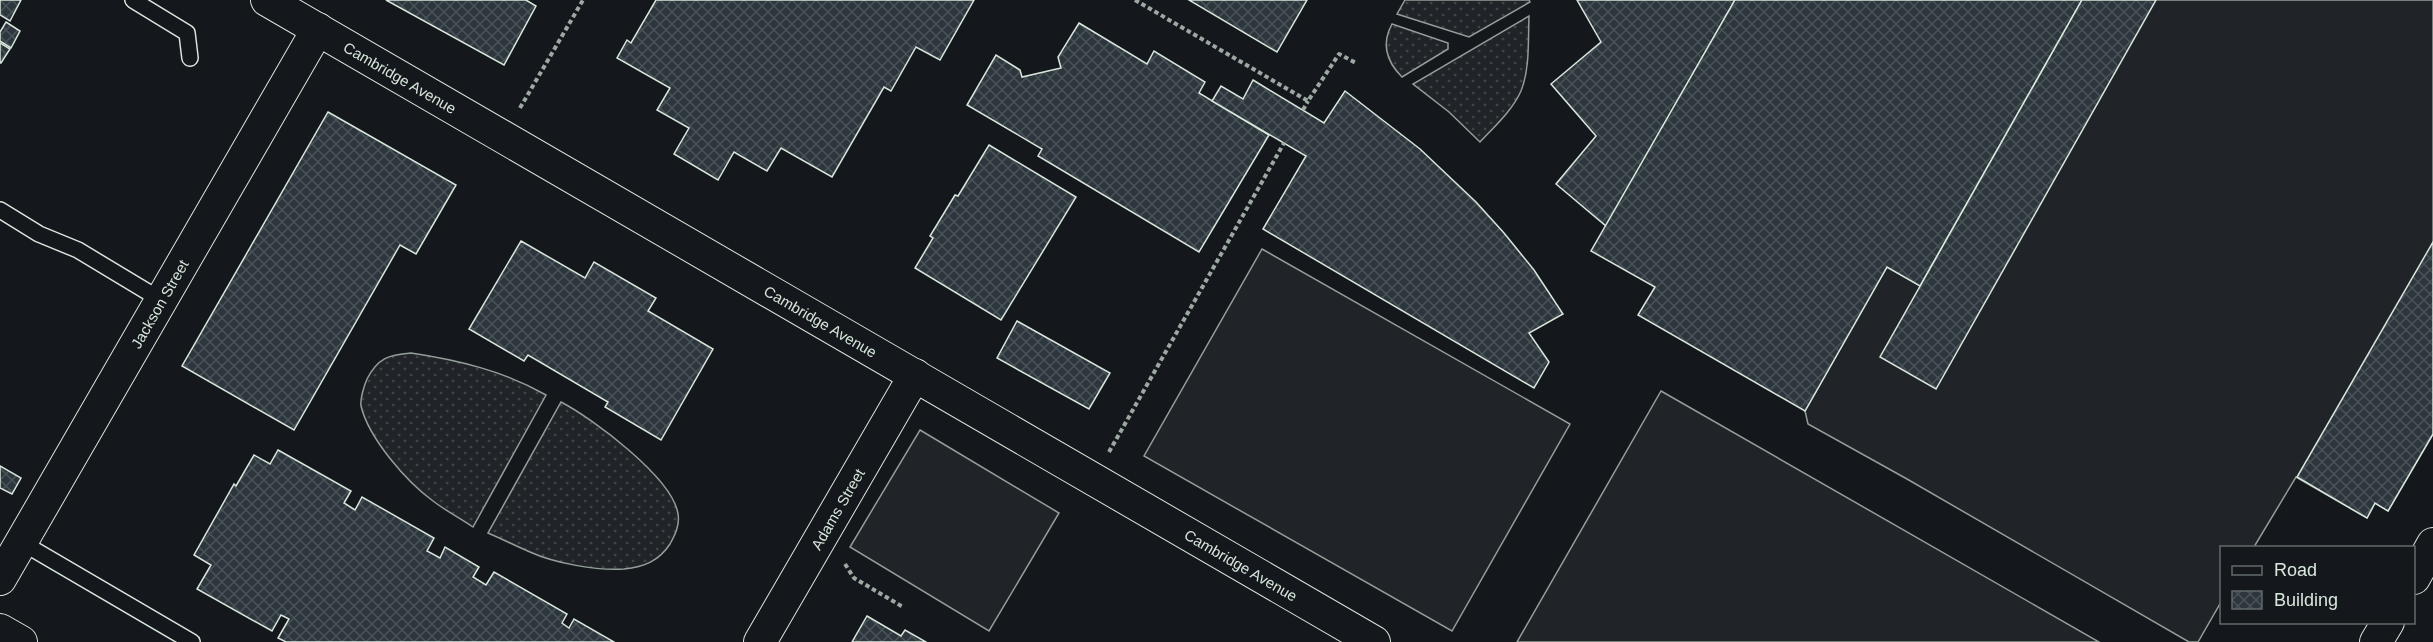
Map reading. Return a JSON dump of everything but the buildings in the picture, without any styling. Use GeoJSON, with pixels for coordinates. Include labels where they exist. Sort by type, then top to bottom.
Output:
{"type":"FeatureCollection","features":[{"type":"Feature","properties":{"kind":"street","name":"Cambridge Avenue"},"geometry":{"type":"LineString","coordinates":[[267,0],[1374,642]]}},
{"type":"Feature","properties":{"kind":"street","name":"Jackson Street"},"geometry":{"type":"LineString","coordinates":[[0,579],[318,29]]}},
{"type":"Feature","properties":{"kind":"street","name":"Adams Street"},"geometry":{"type":"LineString","coordinates":[[760,642],[915,375]]}},
{"type":"Feature","properties":{"kind":"street"},"geometry":{"type":"LineString","coordinates":[[2415,576],[2433,544]]}},
{"type":"Feature","properties":{"kind":"street"},"geometry":{"type":"LineString","coordinates":[[2376,642],[2387,624]]}},
{"type":"Feature","properties":{"kind":"street"},"geometry":{"type":"LineString","coordinates":[[0,630],[21,642]]}},
{"type":"Feature","properties":{"kind":"lane"},"geometry":{"type":"LineString","coordinates":[[133,0],[187,33],[190,58]]}},
{"type":"Feature","properties":{"kind":"lane"},"geometry":{"type":"LineString","coordinates":[[0,210],[39,234],[78,250],[162,300]]}},
{"type":"Feature","properties":{"kind":"lane"},"geometry":{"type":"LineString","coordinates":[[21,542],[192,642]]}},
{"type":"Feature","properties":{"kind":"path"},"geometry":{"type":"LineString","coordinates":[[504,137],[583,0]]}},
{"type":"Feature","properties":{"kind":"path"},"geometry":{"type":"LineString","coordinates":[[1135,0],[1308,101]]}},
{"type":"Feature","properties":{"kind":"path"},"geometry":{"type":"LineString","coordinates":[[1303,110],[1339,54],[1356,63]]}},
{"type":"Feature","properties":{"kind":"path"},"geometry":{"type":"LineString","coordinates":[[1094,479],[1284,143]]}},
{"type":"Feature","properties":{"kind":"path"},"geometry":{"type":"LineString","coordinates":[[842,559],[854,578],[903,608]]}},
{"type":"Feature","properties":{"kind":"shaded area"},"geometry":{"type":"Polygon","coordinates":[[[1405,0],[1529,0],[1530,2],[1469,37],[1397,14],[1405,0]]]}},
{"type":"Feature","properties":{"kind":"shaded area"},"geometry":{"type":"Polygon","coordinates":[[[2082,0],[2433,0],[2433,434],[2388,511],[2375,503],[2367,518],[2296,477],[2255,546],[2220,546],[2220,604],[2198,642],[2189,642],[1808,424],[1805,411],[1887,267],[1921,286],[2082,0]]]}},
{"type":"Feature","properties":{"kind":"shaded area"},"geometry":{"type":"Polygon","coordinates":[[[1529,16],[1527,64],[1521,91],[1508,112],[1480,142],[1449,112],[1413,84],[1529,16]]]}},
{"type":"Feature","properties":{"kind":"shaded area"},"geometry":{"type":"Polygon","coordinates":[[[1392,24],[1448,43],[1448,49],[1402,77],[1392,65],[1387,52],[1387,38],[1392,24]]]}},
{"type":"Feature","properties":{"kind":"shaded area"},"geometry":{"type":"Polygon","coordinates":[[[1262,249],[1570,424],[1452,631],[1144,456],[1262,249]]]}},
{"type":"Feature","properties":{"kind":"shaded area"},"geometry":{"type":"Polygon","coordinates":[[[411,353],[446,359],[497,373],[546,395],[473,527],[438,505],[412,483],[380,446],[365,419],[361,406],[362,392],[375,366],[384,359],[411,353]]]}},
{"type":"Feature","properties":{"kind":"shaded area"},"geometry":{"type":"Polygon","coordinates":[[[1661,391],[2099,642],[1517,642],[1661,391]]]}},
{"type":"Feature","properties":{"kind":"shaded area"},"geometry":{"type":"Polygon","coordinates":[[[561,402],[592,421],[629,450],[662,484],[673,500],[678,514],[677,530],[666,550],[650,562],[624,569],[601,569],[576,565],[540,556],[488,533],[561,402]]]}},
{"type":"Feature","properties":{"kind":"shaded area"},"geometry":{"type":"Polygon","coordinates":[[[920,430],[1059,513],[989,631],[850,547],[920,430]]]}}]}
